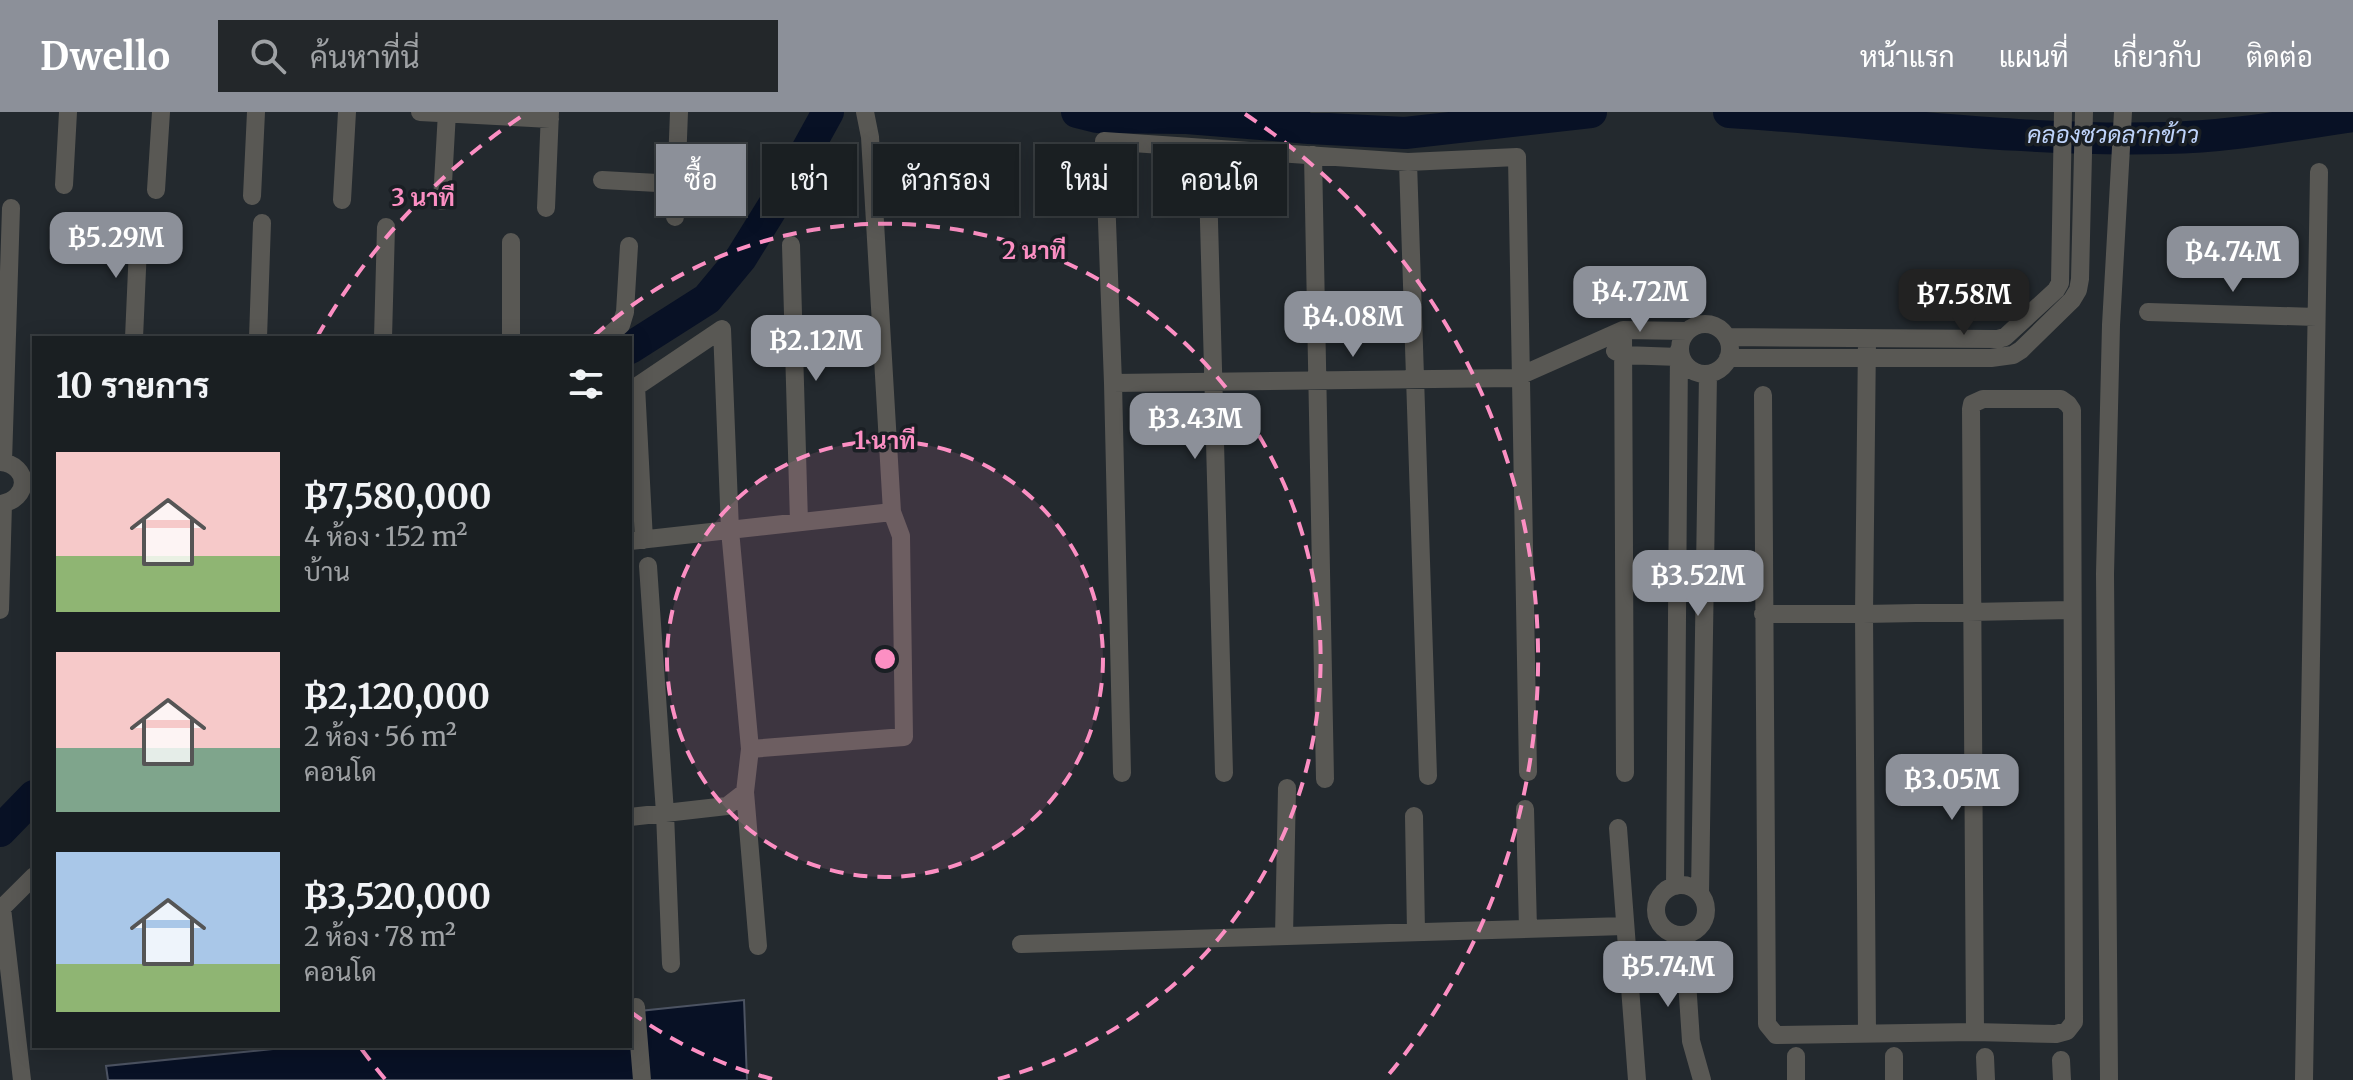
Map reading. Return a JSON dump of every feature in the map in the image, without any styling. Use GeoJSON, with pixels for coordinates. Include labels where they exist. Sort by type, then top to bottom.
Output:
{"type":"FeatureCollection","features":[{"type":"Feature","properties":{"kind":"street"},"geometry":{"type":"LineString","coordinates":[[64,185],[68,112]]}},
{"type":"Feature","properties":{"kind":"street"},"geometry":{"type":"LineString","coordinates":[[156,190],[161,112]]}},
{"type":"Feature","properties":{"kind":"street"},"geometry":{"type":"LineString","coordinates":[[252,196],[256,112]]}},
{"type":"Feature","properties":{"kind":"street"},"geometry":{"type":"LineString","coordinates":[[342,200],[347,112]]}},
{"type":"Feature","properties":{"kind":"street"},"geometry":{"type":"LineString","coordinates":[[420,112],[550,115],[546,208]]}},
{"type":"Feature","properties":{"kind":"street"},"geometry":{"type":"LineString","coordinates":[[678,144],[679,112]]}},
{"type":"Feature","properties":{"kind":"street"},"geometry":{"type":"LineString","coordinates":[[750,749],[904,737],[901,536],[892,512],[870,137],[865,112]]}},
{"type":"Feature","properties":{"kind":"street"},"geometry":{"type":"LineString","coordinates":[[442,201],[447,113]]}},
{"type":"Feature","properties":{"kind":"street"},"geometry":{"type":"LineString","coordinates":[[1727,337],[2005,337],[2060,283],[2063,114]]}},
{"type":"Feature","properties":{"kind":"street"},"geometry":{"type":"LineString","coordinates":[[1728,358],[1991,358],[2013,355],[2021,350],[2072,300],[2078,290],[2082,255],[2084,117]]}},
{"type":"Feature","properties":{"kind":"street"},"geometry":{"type":"LineString","coordinates":[[2109,1080],[2105,574],[2111,325],[2123,118]]}},
{"type":"Feature","properties":{"kind":"street"},"geometry":{"type":"LineString","coordinates":[[1122,773],[1104,141],[1153,144]]}},
{"type":"Feature","properties":{"kind":"street"},"geometry":{"type":"LineString","coordinates":[[1287,153],[1408,162],[1517,157],[1528,772]]}},
{"type":"Feature","properties":{"kind":"street"},"geometry":{"type":"LineString","coordinates":[[1313,155],[1325,779]]}},
{"type":"Feature","properties":{"kind":"street"},"geometry":{"type":"LineString","coordinates":[[1408,162],[1428,776]]}},
{"type":"Feature","properties":{"kind":"street"},"geometry":{"type":"LineString","coordinates":[[2304,1080],[2319,172]]}},
{"type":"Feature","properties":{"kind":"street"},"geometry":{"type":"LineString","coordinates":[[602,180],[656,183]]}},
{"type":"Feature","properties":{"kind":"street"},"geometry":{"type":"LineString","coordinates":[[0,610],[2,504],[13,501],[28,484],[17,469],[2,462],[11,208]]}},
{"type":"Feature","properties":{"kind":"street"},"geometry":{"type":"LineString","coordinates":[[1209,216],[1224,773]]}},
{"type":"Feature","properties":{"kind":"street"},"geometry":{"type":"LineString","coordinates":[[258,336],[262,223]]}},
{"type":"Feature","properties":{"kind":"street"},"geometry":{"type":"LineString","coordinates":[[134,336],[139,224]]}},
{"type":"Feature","properties":{"kind":"street"},"geometry":{"type":"LineString","coordinates":[[383,336],[386,227]]}},
{"type":"Feature","properties":{"kind":"street"},"geometry":{"type":"LineString","coordinates":[[511,242],[511,336]]}},
{"type":"Feature","properties":{"kind":"street"},"geometry":{"type":"LineString","coordinates":[[791,245],[799,522]]}},
{"type":"Feature","properties":{"kind":"street"},"geometry":{"type":"LineString","coordinates":[[608,336],[621,325],[625,312],[629,246]]}},
{"type":"Feature","properties":{"kind":"street"},"geometry":{"type":"LineString","coordinates":[[2062,255],[2082,255]]}},
{"type":"Feature","properties":{"kind":"street"},"geometry":{"type":"LineString","coordinates":[[2148,312],[2316,317]]}},
{"type":"Feature","properties":{"kind":"street"},"geometry":{"type":"LineString","coordinates":[[1675,886],[1679,353],[1682,337],[1687,331],[1705,323],[1718,327],[1730,344],[1728,358],[1720,369],[1708,374],[1688,368],[1679,353]]}},
{"type":"Feature","properties":{"kind":"street"},"geometry":{"type":"LineString","coordinates":[[758,946],[745,792],[750,749],[730,530],[722,329],[633,388],[637,540],[730,530],[799,522],[892,512]]}},
{"type":"Feature","properties":{"kind":"street"},"geometry":{"type":"LineString","coordinates":[[1113,383],[1515,378],[1623,330],[1687,331]]}},
{"type":"Feature","properties":{"kind":"street"},"geometry":{"type":"LineString","coordinates":[[1623,330],[1625,773]]}},
{"type":"Feature","properties":{"kind":"street"},"geometry":{"type":"LineString","coordinates":[[1867,339],[1864,614],[1867,1034]]}},
{"type":"Feature","properties":{"kind":"street"},"geometry":{"type":"LineString","coordinates":[[1595,342],[1623,355],[1679,353]]}},
{"type":"Feature","properties":{"kind":"street"},"geometry":{"type":"LineString","coordinates":[[1700,894],[1689,886],[1675,886],[1659,898],[1657,918],[1665,930],[1684,936],[1697,931],[1705,919],[1706,906],[1700,894],[1708,374]]}},
{"type":"Feature","properties":{"kind":"street"},"geometry":{"type":"LineString","coordinates":[[1763,395],[1767,1024],[1776,1035],[2056,1034],[2067,1031],[2074,1022],[2072,410],[2061,399],[1983,399],[1972,404],[1971,409],[1975,1032]]}},
{"type":"Feature","properties":{"kind":"street"},"geometry":{"type":"LineString","coordinates":[[648,566],[665,813],[671,964]]}},
{"type":"Feature","properties":{"kind":"street"},"geometry":{"type":"LineString","coordinates":[[1677,610],[1704,612]]}},
{"type":"Feature","properties":{"kind":"street"},"geometry":{"type":"LineString","coordinates":[[1763,614],[2072,610]]}},
{"type":"Feature","properties":{"kind":"street"},"geometry":{"type":"LineString","coordinates":[[1284,936],[1287,788]]}},
{"type":"Feature","properties":{"kind":"street"},"geometry":{"type":"LineString","coordinates":[[632,817],[727,806],[745,792]]}},
{"type":"Feature","properties":{"kind":"street"},"geometry":{"type":"LineString","coordinates":[[1525,809],[1528,929]]}},
{"type":"Feature","properties":{"kind":"street"},"geometry":{"type":"LineString","coordinates":[[1414,816],[1416,932]]}},
{"type":"Feature","properties":{"kind":"street"},"geometry":{"type":"LineString","coordinates":[[1618,828],[1637,1080]]}},
{"type":"Feature","properties":{"kind":"street"},"geometry":{"type":"LineString","coordinates":[[22,1080],[1,909],[32,878]]}},
{"type":"Feature","properties":{"kind":"street"},"geometry":{"type":"LineString","coordinates":[[1021,944],[1625,926]]}},
{"type":"Feature","properties":{"kind":"street"},"geometry":{"type":"LineString","coordinates":[[1684,936],[1691,1041],[1702,1080]]}},
{"type":"Feature","properties":{"kind":"street"},"geometry":{"type":"LineString","coordinates":[[636,1007],[642,1080]]}},
{"type":"Feature","properties":{"kind":"street"},"geometry":{"type":"LineString","coordinates":[[1796,1056],[1796,1080]]}},
{"type":"Feature","properties":{"kind":"street"},"geometry":{"type":"LineString","coordinates":[[1894,1056],[1894,1080]]}},
{"type":"Feature","properties":{"kind":"street"},"geometry":{"type":"LineString","coordinates":[[1985,1057],[1986,1080]]}},
{"type":"Feature","properties":{"kind":"street"},"geometry":{"type":"LineString","coordinates":[[2061,1060],[2062,1080]]}},
{"type":"Feature","properties":{"kind":"water"},"geometry":{"type":"Polygon","coordinates":[[[744,1000],[747,1080],[108,1080],[106,1066],[282,1048],[632,1048],[632,1012],[744,1000]]]}},
{"type":"Feature","properties":{"kind":"waterway"},"geometry":{"type":"LineString","coordinates":[[632,347],[707,299],[741,258],[828,112]]}},
{"type":"Feature","properties":{"kind":"waterway","name":"คลองชวดลากข้าว"},"geometry":{"type":"LineString","coordinates":[[1077,112],[1097,117],[1187,118],[1405,133],[1591,112]]}},
{"type":"Feature","properties":{"kind":"waterway","name":"คลองชวดลากข้าว"},"geometry":{"type":"LineString","coordinates":[[1729,112],[2002,134],[2111,138],[2213,135],[2353,116]]}},
{"type":"Feature","properties":{"kind":"waterway"},"geometry":{"type":"LineString","coordinates":[[0,831],[32,798]]}}]}
